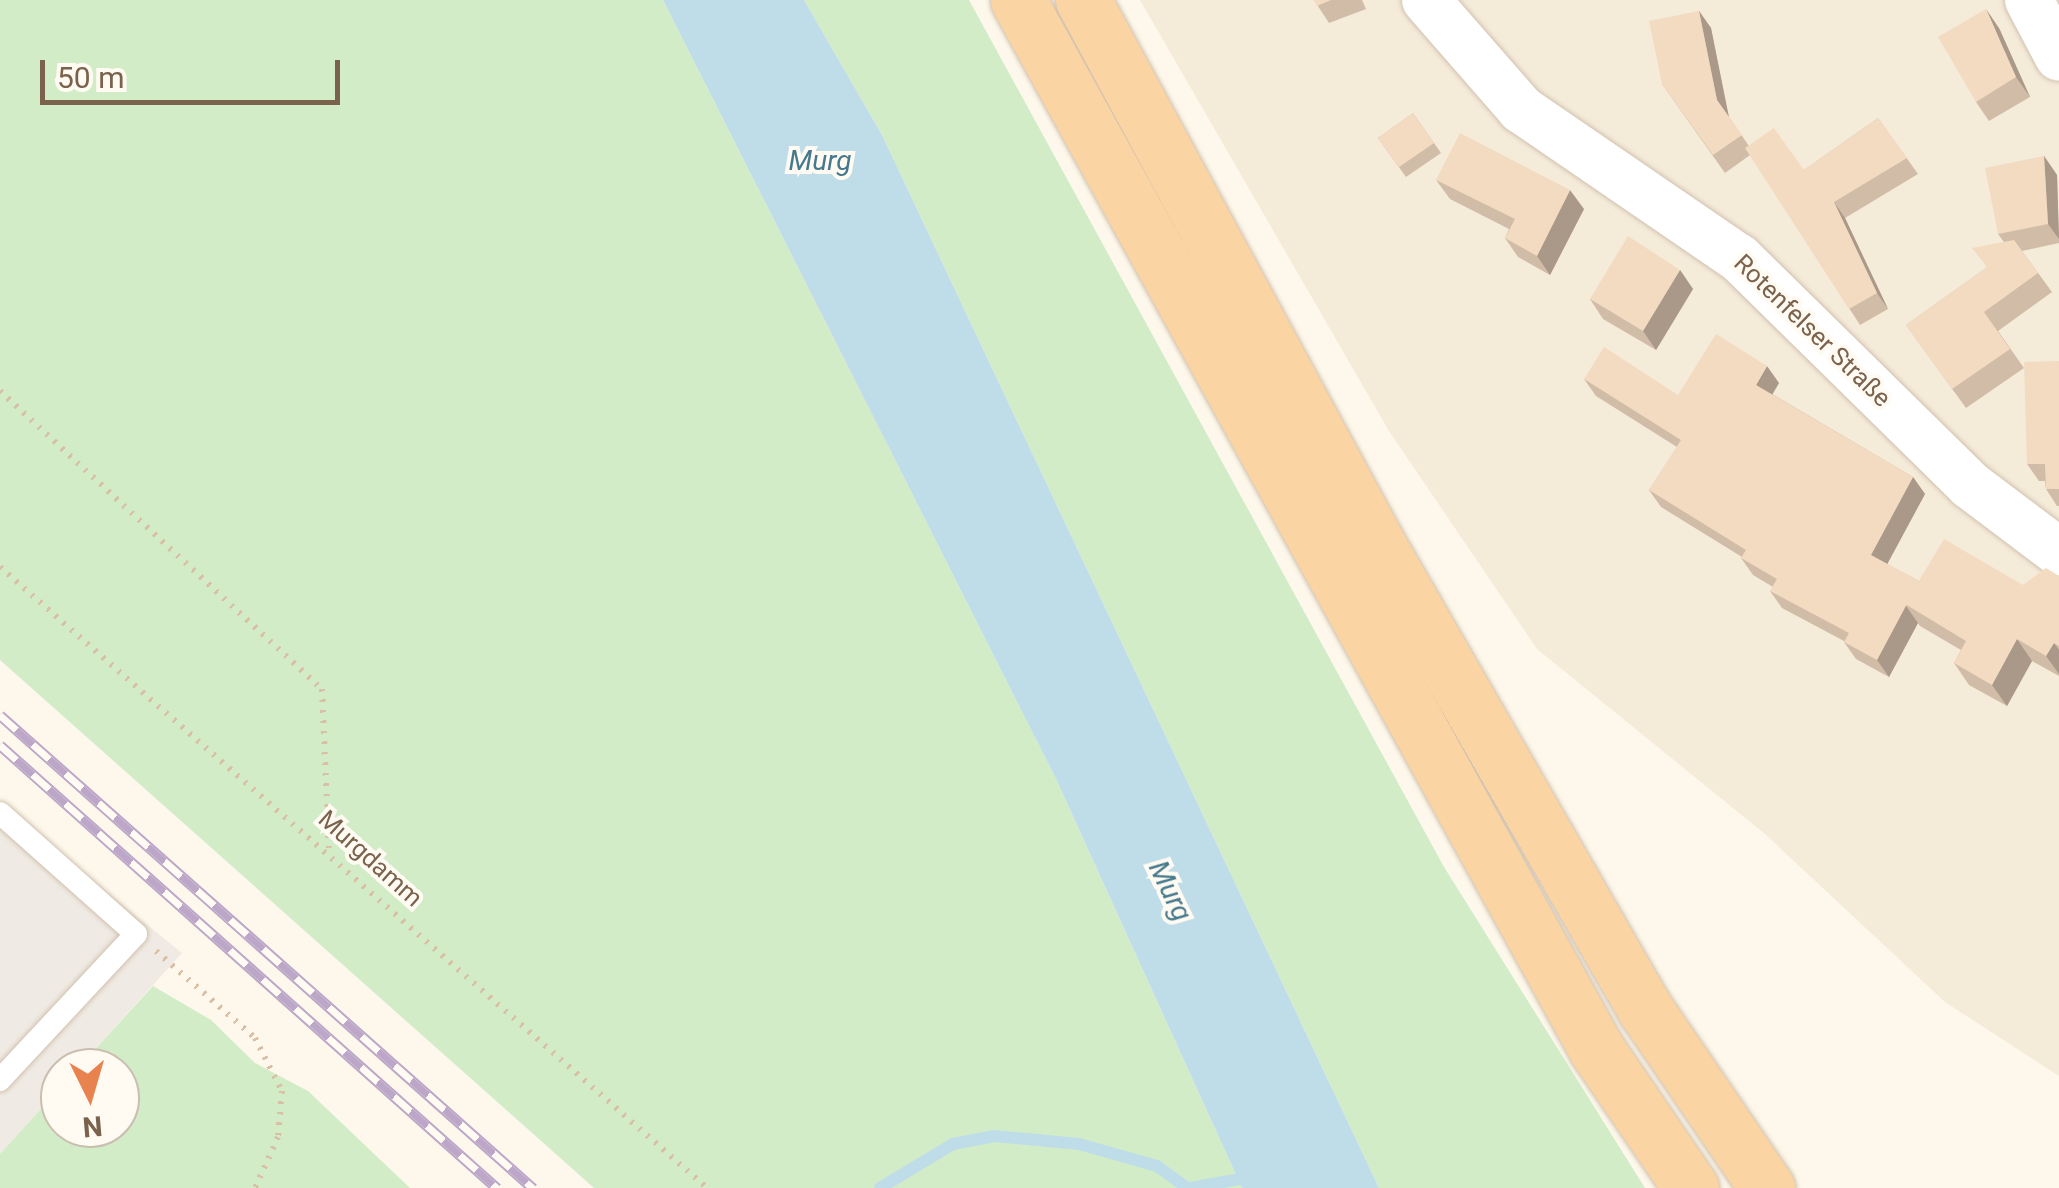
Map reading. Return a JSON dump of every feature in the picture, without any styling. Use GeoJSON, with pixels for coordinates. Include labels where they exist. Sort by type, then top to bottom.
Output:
{"type":"FeatureCollection","features":[{"type":"Feature","properties":{"kind":"highway"},"geometry":{"type":"LineString","coordinates":[[1018,0],[1597,1050],[1691,1188]]}},
{"type":"Feature","properties":{"kind":"highway"},"geometry":{"type":"LineString","coordinates":[[1083,0],[1377,542],[1634,992],[1767,1188]]}},
{"type":"Feature","properties":{"kind":"street","name":"Rotenfelser Straße"},"geometry":{"type":"LineString","coordinates":[[1426,0],[1521,110],[1739,258],[1970,485],[2059,552]]}},
{"type":"Feature","properties":{"kind":"street"},"geometry":{"type":"LineString","coordinates":[[2029,0],[2059,57]]}},
{"type":"Feature","properties":{"kind":"lane"},"geometry":{"type":"LineString","coordinates":[[0,813],[136,934],[0,1080]]}},
{"type":"Feature","properties":{"kind":"path"},"geometry":{"type":"LineString","coordinates":[[0,390],[322,688],[329,848]]}},
{"type":"Feature","properties":{"kind":"path","name":"Murgdamm"},"geometry":{"type":"LineString","coordinates":[[0,567],[329,848],[706,1188]]}},
{"type":"Feature","properties":{"kind":"path"},"geometry":{"type":"LineString","coordinates":[[136,934],[255,1038],[282,1091],[278,1137],[255,1188]]}},
{"type":"Feature","properties":{"kind":"shaded area"},"geometry":{"type":"Polygon","coordinates":[[[1140,0],[2059,0],[2059,1076],[1945,1002],[1765,834],[1537,649],[1389,431],[1140,0]]]}},
{"type":"Feature","properties":{"kind":"shaded area"},"geometry":{"type":"Polygon","coordinates":[[[0,805],[182,953],[96,1048],[40,1048],[40,1110],[0,1154],[0,805]]]}},
{"type":"Feature","properties":{"kind":"green space"},"geometry":{"type":"Polygon","coordinates":[[[0,0],[663,0],[1056,779],[1242,1188],[594,1188],[0,660],[0,0]]]}},
{"type":"Feature","properties":{"kind":"green space"},"geometry":{"type":"Polygon","coordinates":[[[804,0],[969,0],[1444,867],[1645,1188],[1379,1188],[882,135],[804,0]]]}},
{"type":"Feature","properties":{"kind":"green space"},"geometry":{"type":"Polygon","coordinates":[[[153,986],[211,1020],[255,1063],[308,1091],[410,1188],[0,1188],[0,1154],[40,1110],[40,1148],[140,1148],[140,1048],[96,1048],[153,986]]]}},
{"type":"Feature","properties":{"kind":"water","name":"Murg"},"geometry":{"type":"Polygon","coordinates":[[[663,0],[804,0],[882,135],[1379,1188],[1242,1188],[1056,779],[663,0]]]}},
{"type":"Feature","properties":{"kind":"building"},"geometry":{"type":"Polygon","coordinates":[[[1986,9],[2016,77],[1976,102],[1938,37],[1986,9]]]}},
{"type":"Feature","properties":{"kind":"building"},"geometry":{"type":"Polygon","coordinates":[[[1699,11],[1717,100],[1742,135],[1713,155],[1662,84],[1649,21],[1699,11]]]}},
{"type":"Feature","properties":{"kind":"building"},"geometry":{"type":"Polygon","coordinates":[[[1413,113],[1434,143],[1399,167],[1378,138],[1413,113]]]}},
{"type":"Feature","properties":{"kind":"building"},"geometry":{"type":"Polygon","coordinates":[[[1878,118],[1907,158],[1834,202],[1877,293],[1849,309],[1745,148],[1774,128],[1804,170],[1878,118]]]}},
{"type":"Feature","properties":{"kind":"building"},"geometry":{"type":"Polygon","coordinates":[[[1460,133],[1570,190],[1537,256],[1505,238],[1515,219],[1436,180],[1460,133]]]}},
{"type":"Feature","properties":{"kind":"building"},"geometry":{"type":"Polygon","coordinates":[[[2044,156],[2048,224],[1998,234],[1985,168],[2044,156]]]}},
{"type":"Feature","properties":{"kind":"building"},"geometry":{"type":"Polygon","coordinates":[[[1628,236],[1680,270],[1643,331],[1590,299],[1628,236]]]}},
{"type":"Feature","properties":{"kind":"building"},"geometry":{"type":"Polygon","coordinates":[[[2014,240],[2038,273],[1984,312],[2010,349],[1952,389],[1906,325],[1987,267],[1972,248],[2014,240]]]}},
{"type":"Feature","properties":{"kind":"building"},"geometry":{"type":"Polygon","coordinates":[[[1716,334],[1767,366],[1756,385],[1913,477],[1871,555],[1919,581],[1877,660],[1844,642],[1849,633],[1770,591],[1777,579],[1741,558],[1746,550],[1649,490],[1681,440],[1584,379],[1604,347],[1678,395],[1716,334]]]}},
{"type":"Feature","properties":{"kind":"building"},"geometry":{"type":"Polygon","coordinates":[[[2059,361],[2059,489],[2046,489],[2045,464],[2027,464],[2024,362],[2059,361]]]}},
{"type":"Feature","properties":{"kind":"building"},"geometry":{"type":"Polygon","coordinates":[[[1944,539],[2023,585],[2046,568],[2059,576],[2059,646],[2054,643],[2046,656],[2017,639],[1992,685],[1954,663],[1966,641],[1905,604],[1944,539]]]}},
{"type":"Feature","properties":{"kind":"waterway"},"geometry":{"type":"LineString","coordinates":[[880,1188],[953,1144],[994,1136],[1079,1144],[1157,1166],[1187,1188]]}},
{"type":"Feature","properties":{"kind":"waterway"},"geometry":{"type":"LineString","coordinates":[[1190,1188],[1252,1177]]}},
{"type":"Feature","properties":{"kind":"railway"},"geometry":{"type":"LineString","coordinates":[[0,715],[533,1188]]}},
{"type":"Feature","properties":{"kind":"railway"},"geometry":{"type":"LineString","coordinates":[[0,745],[497,1188]]}}]}
